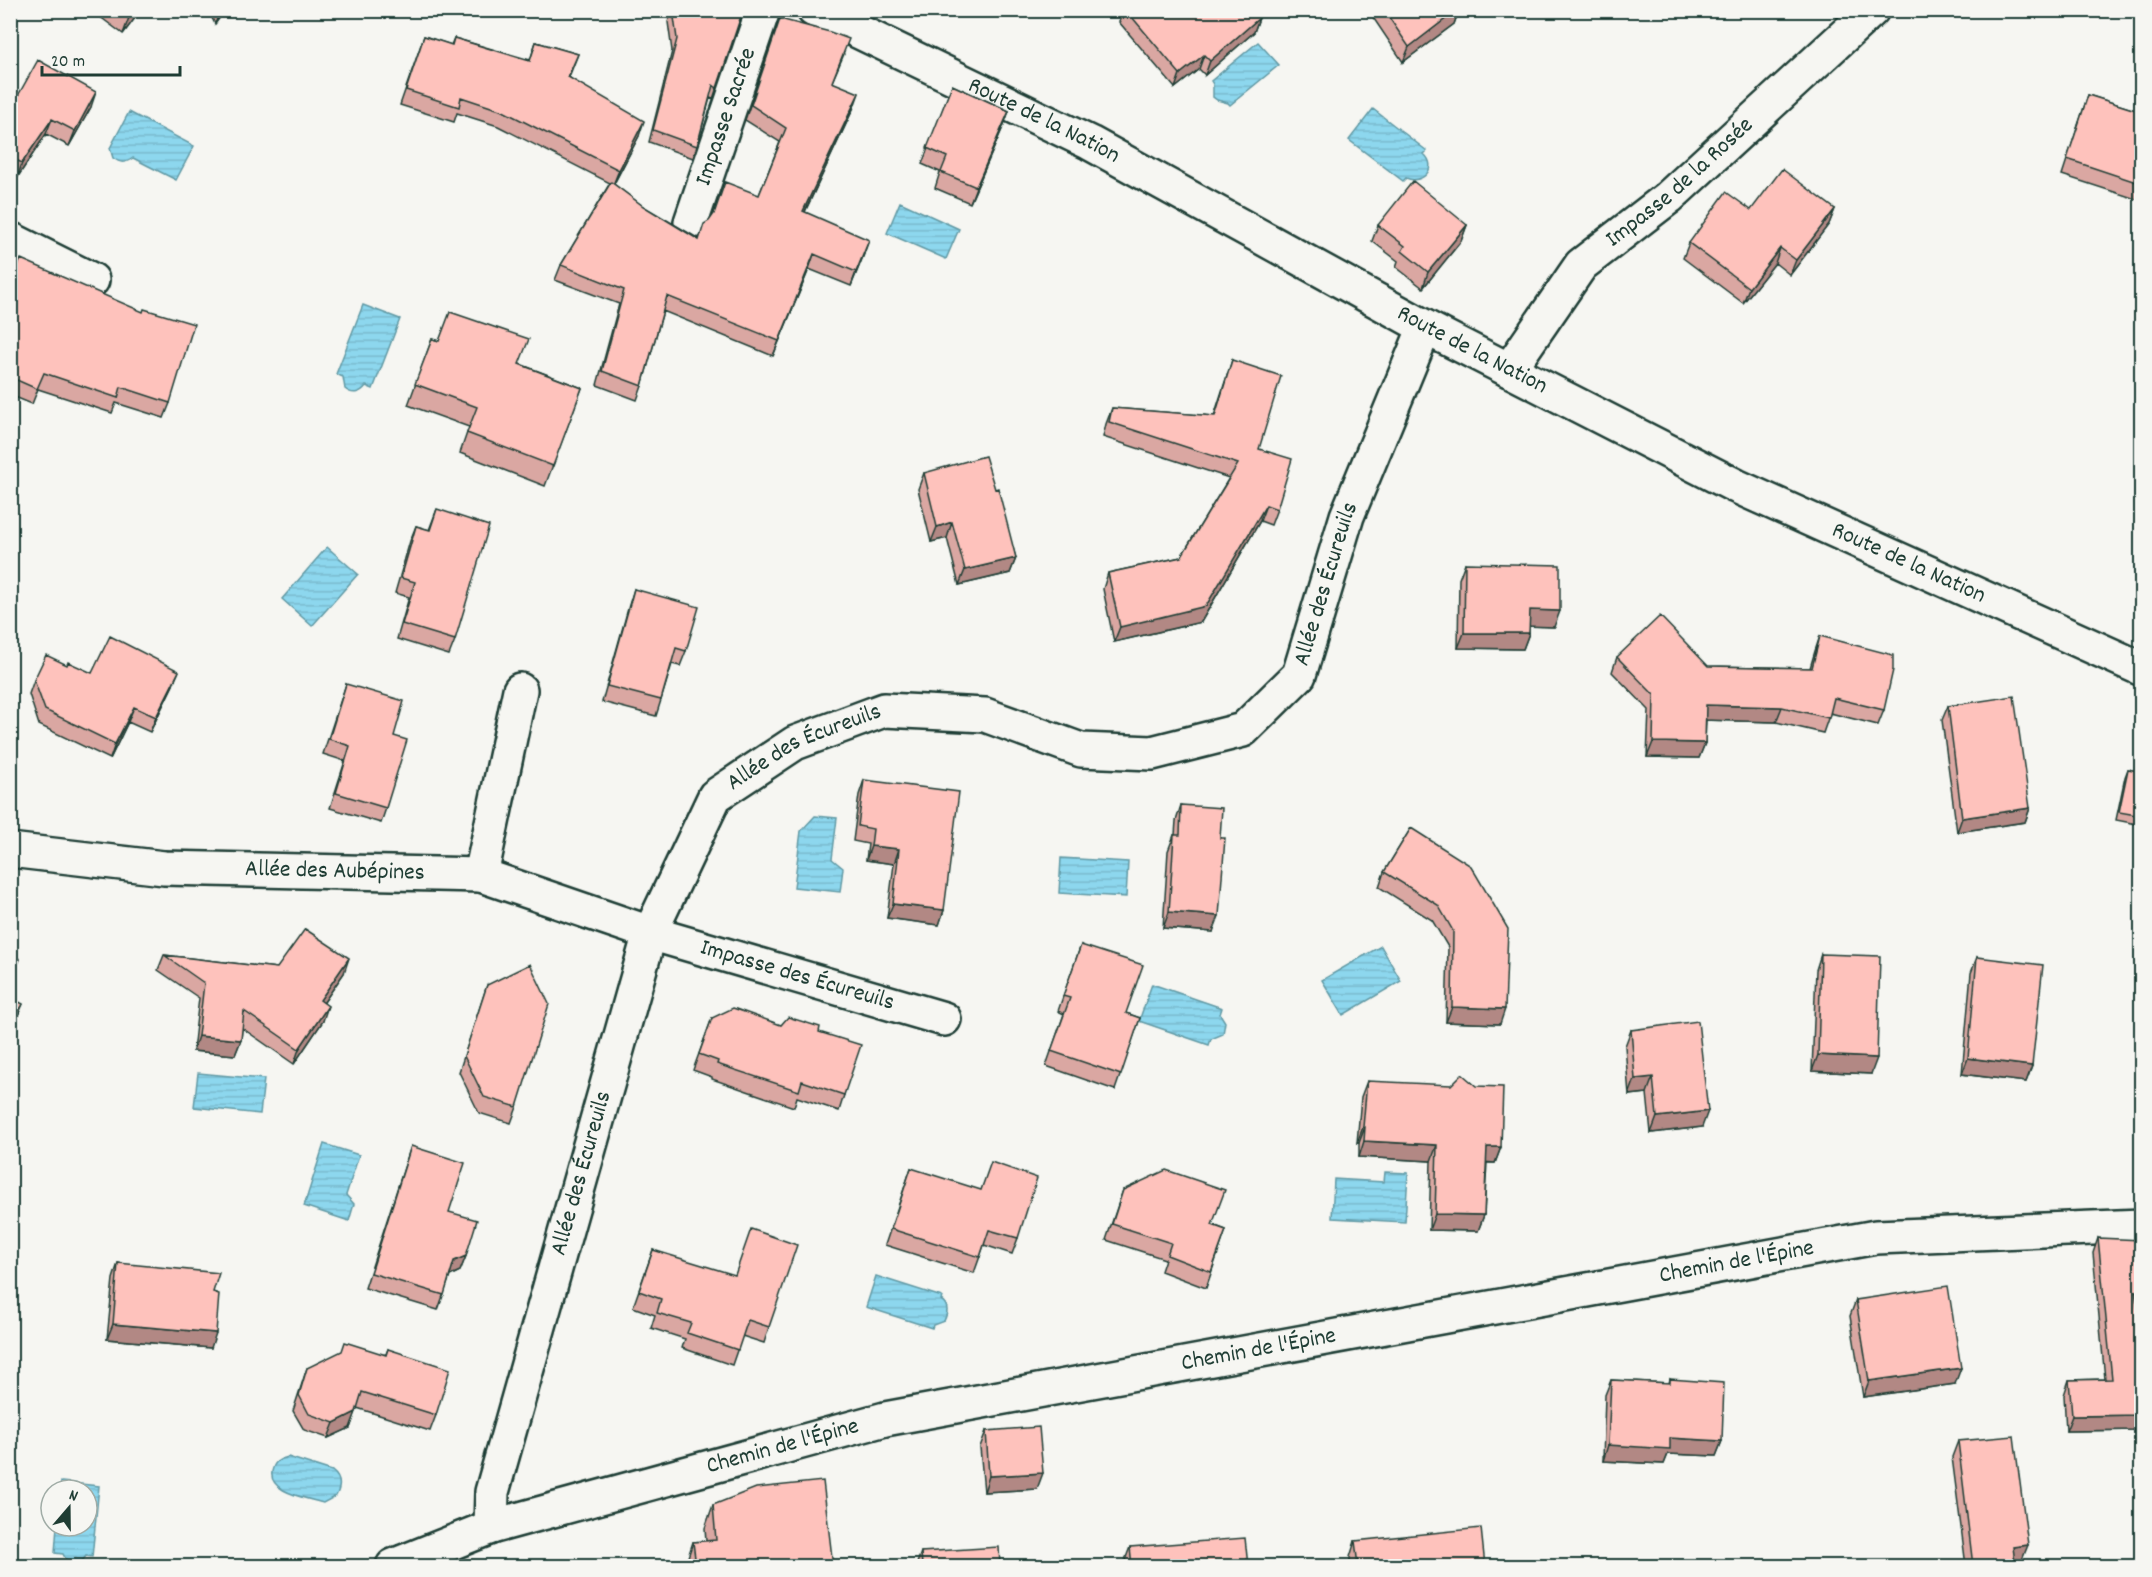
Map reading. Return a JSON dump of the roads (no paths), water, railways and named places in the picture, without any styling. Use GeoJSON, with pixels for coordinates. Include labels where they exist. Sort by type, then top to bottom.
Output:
{"type":"FeatureCollection","features":[{"type":"Feature","properties":{"kind":"street","name":"Impasse Sacrée"},"geometry":{"type":"LineString","coordinates":[[691,222],[762,10]]}},
{"type":"Feature","properties":{"kind":"street","name":"Route de la Nation"},"geometry":{"type":"LineString","coordinates":[[814,10],[1090,143],[1425,327],[1736,486],[2142,669]]}},
{"type":"Feature","properties":{"kind":"street","name":"Impasse de la Rosée"},"geometry":{"type":"LineString","coordinates":[[1509,370],[1581,265],[1669,197],[1872,10]]}},
{"type":"Feature","properties":{"kind":"street"},"geometry":{"type":"LineString","coordinates":[[10,238],[92,280]]}},
{"type":"Feature","properties":{"kind":"street","name":"Allée des Écureuils"},"geometry":{"type":"LineString","coordinates":[[491,1527],[492,1492],[650,933],[715,796],[795,743],[884,710],[986,715],[1081,750],[1152,753],[1243,730],[1299,675],[1347,516],[1425,327]]}},
{"type":"Feature","properties":{"kind":"street"},"geometry":{"type":"LineString","coordinates":[[481,875],[520,690]]}},
{"type":"Feature","properties":{"kind":"street","name":"Allée des Aubépines"},"geometry":{"type":"LineString","coordinates":[[10,850],[164,868],[481,875],[650,933]]}},
{"type":"Feature","properties":{"kind":"street","name":"Impasse des Écureuils"},"geometry":{"type":"LineString","coordinates":[[650,933],[944,1019]]}},
{"type":"Feature","properties":{"kind":"street","name":"Chemin de l'Épine"},"geometry":{"type":"LineString","coordinates":[[393,1566],[491,1527],[885,1419],[1876,1237],[2142,1226]]}},
{"type":"Feature","properties":{"kind":"water"},"geometry":{"type":"Polygon","coordinates":[[[1258,42],[1279,65],[1230,105],[1213,97],[1211,81],[1258,42]]]}},
{"type":"Feature","properties":{"kind":"water"},"geometry":{"type":"Polygon","coordinates":[[[1373,109],[1427,151],[1424,154],[1430,165],[1427,174],[1418,179],[1406,178],[1403,181],[1349,140],[1373,109]]]}},
{"type":"Feature","properties":{"kind":"water"},"geometry":{"type":"Polygon","coordinates":[[[129,112],[194,146],[176,180],[133,158],[123,162],[113,158],[110,148],[129,112]]]}},
{"type":"Feature","properties":{"kind":"water"},"geometry":{"type":"Polygon","coordinates":[[[900,202],[959,229],[946,259],[887,233],[900,202]]]}},
{"type":"Feature","properties":{"kind":"water"},"geometry":{"type":"Polygon","coordinates":[[[363,305],[400,319],[373,389],[366,386],[361,391],[353,393],[345,389],[343,377],[336,374],[363,305]]]}},
{"type":"Feature","properties":{"kind":"water"},"geometry":{"type":"Polygon","coordinates":[[[327,547],[358,574],[312,626],[282,599],[327,547]]]}},
{"type":"Feature","properties":{"kind":"water"},"geometry":{"type":"Polygon","coordinates":[[[815,816],[837,818],[832,859],[843,868],[840,892],[794,887],[801,831],[815,816]]]}},
{"type":"Feature","properties":{"kind":"water"},"geometry":{"type":"Polygon","coordinates":[[[1061,858],[1128,862],[1126,897],[1059,893],[1061,858]]]}},
{"type":"Feature","properties":{"kind":"water"},"geometry":{"type":"Polygon","coordinates":[[[1381,946],[1401,981],[1343,1015],[1322,980],[1381,946]]]}},
{"type":"Feature","properties":{"kind":"water"},"geometry":{"type":"Polygon","coordinates":[[[1152,984],[1222,1008],[1220,1014],[1225,1022],[1223,1034],[1211,1039],[1209,1045],[1139,1021],[1152,984]]]}},
{"type":"Feature","properties":{"kind":"water"},"geometry":{"type":"Polygon","coordinates":[[[198,1073],[264,1079],[260,1114],[194,1107],[198,1073]]]}},
{"type":"Feature","properties":{"kind":"water"},"geometry":{"type":"Polygon","coordinates":[[[324,1144],[359,1155],[346,1195],[354,1204],[349,1221],[304,1206],[324,1144]]]}},
{"type":"Feature","properties":{"kind":"water"},"geometry":{"type":"Polygon","coordinates":[[[1385,1172],[1408,1173],[1405,1222],[1332,1218],[1334,1179],[1384,1182],[1385,1172]]]}},
{"type":"Feature","properties":{"kind":"water"},"geometry":{"type":"Polygon","coordinates":[[[876,1276],[942,1297],[941,1300],[947,1309],[944,1321],[933,1325],[932,1328],[866,1307],[876,1276]]]}},
{"type":"Feature","properties":{"kind":"water"},"geometry":{"type":"Polygon","coordinates":[[[288,1457],[332,1471],[339,1483],[336,1496],[323,1503],[289,1493],[281,1488],[272,1476],[273,1468],[277,1462],[288,1457]]]}},
{"type":"Feature","properties":{"kind":"water"},"geometry":{"type":"Polygon","coordinates":[[[56,1538],[94,1538],[92,1557],[86,1556],[80,1562],[71,1563],[63,1554],[55,1553],[56,1538]]]}}]}
